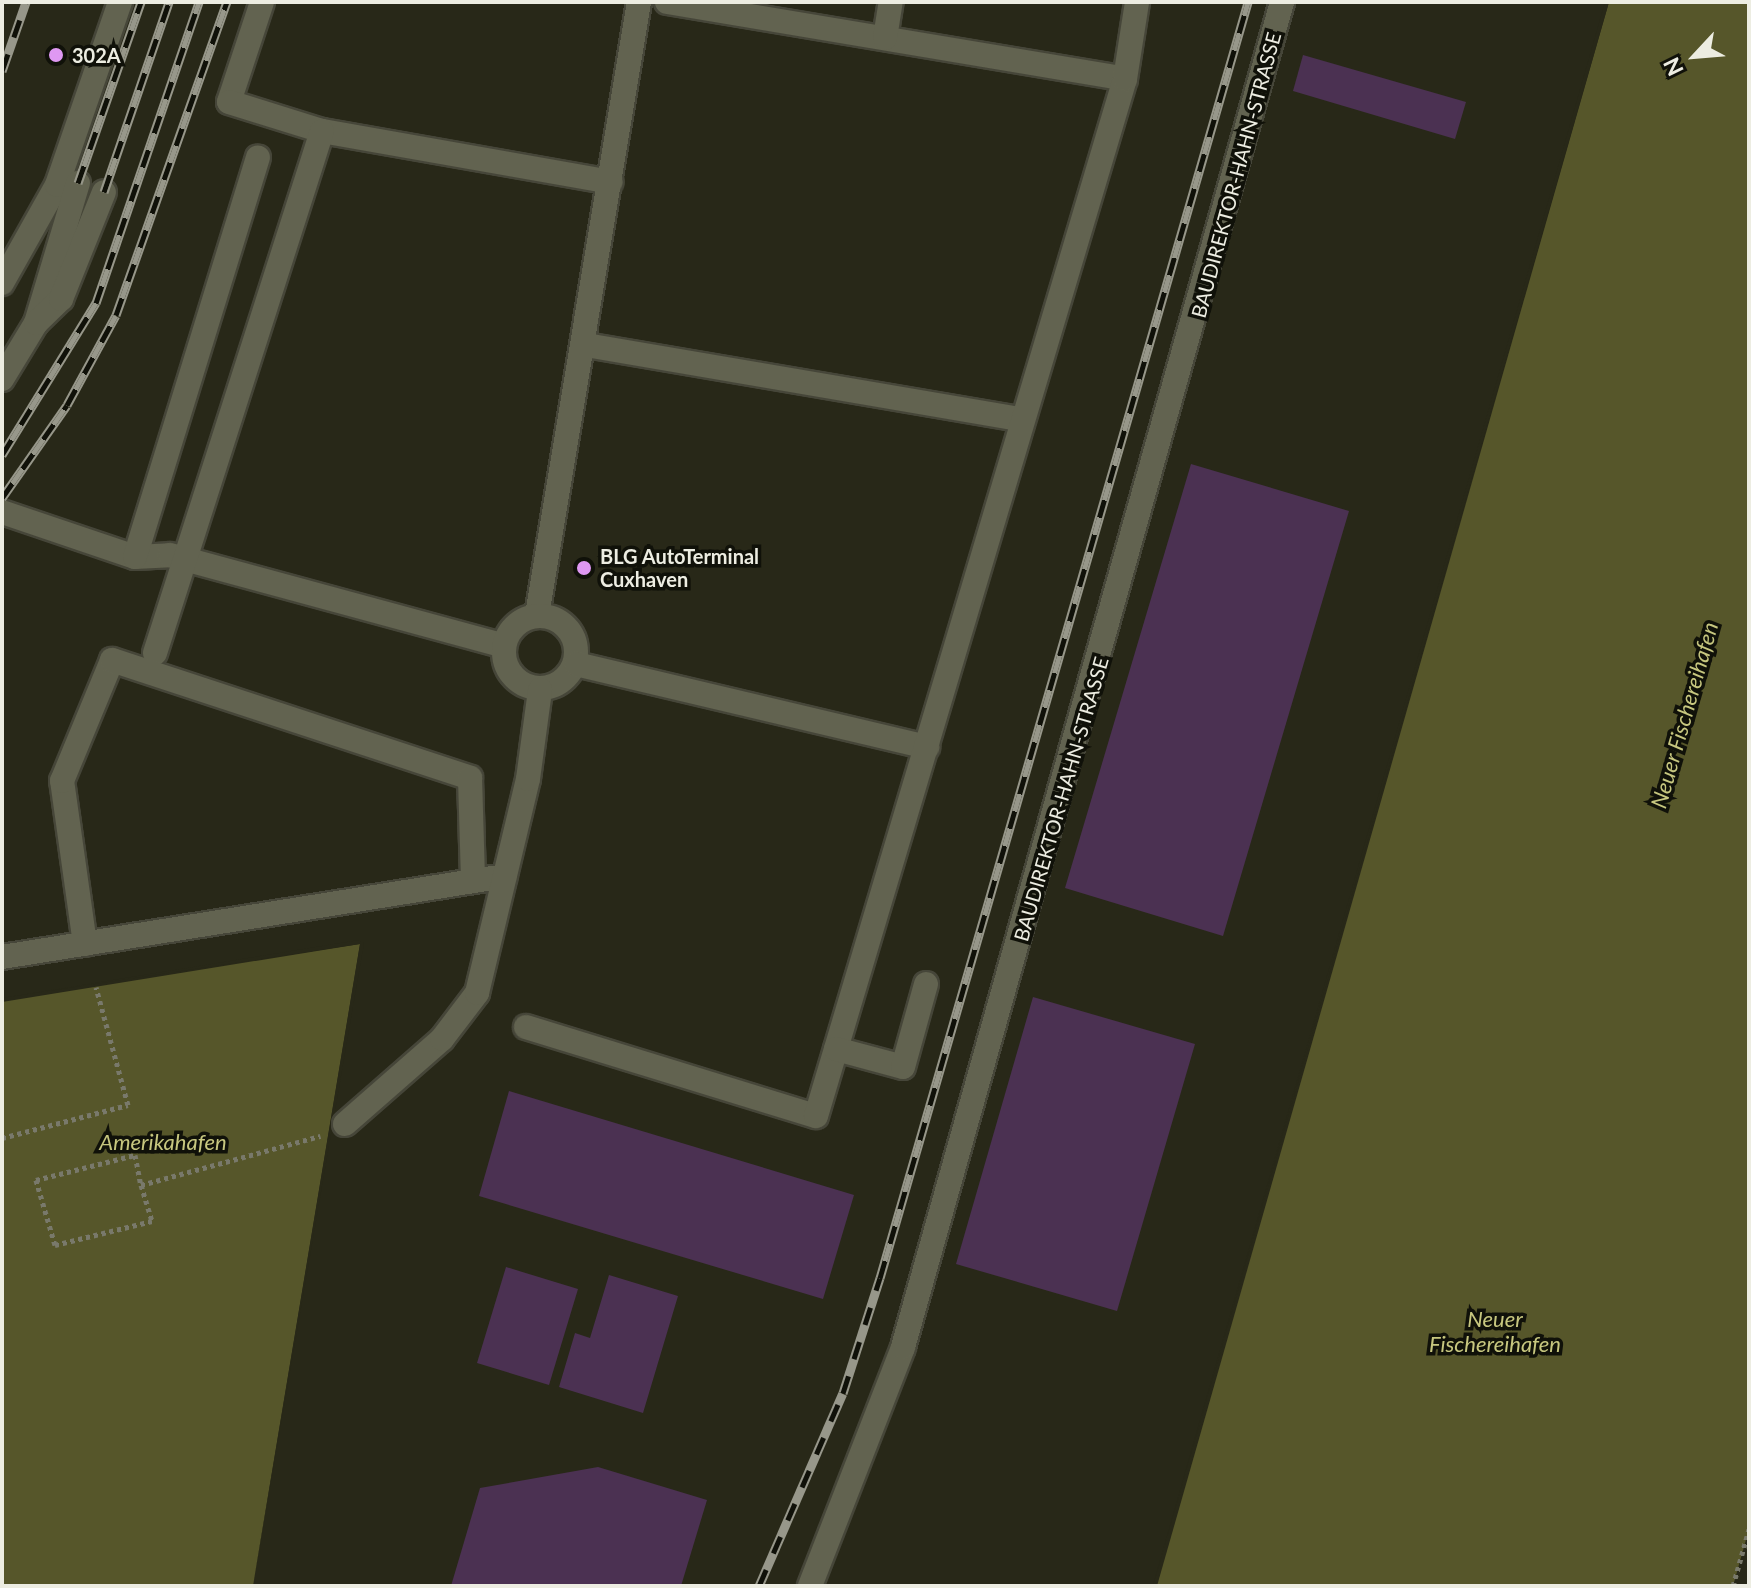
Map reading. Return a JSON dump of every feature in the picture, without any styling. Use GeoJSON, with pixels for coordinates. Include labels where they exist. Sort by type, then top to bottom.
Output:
{"type":"FeatureCollection","features":[{"type":"Feature","properties":{"kind":"street"},"geometry":{"type":"LineString","coordinates":[[2,283],[57,185],[120,2]]}},
{"type":"Feature","properties":{"kind":"street"},"geometry":{"type":"LineString","coordinates":[[262,2],[229,102],[322,131],[611,182]]}},
{"type":"Feature","properties":{"kind":"street"},"geometry":{"type":"LineString","coordinates":[[537,615],[586,345],[639,2]]}},
{"type":"Feature","properties":{"kind":"street"},"geometry":{"type":"LineString","coordinates":[[667,2],[1125,79]]}},
{"type":"Feature","properties":{"kind":"street"},"geometry":{"type":"LineString","coordinates":[[885,38],[891,2]]}},
{"type":"Feature","properties":{"kind":"street"},"geometry":{"type":"LineString","coordinates":[[526,1027],[816,1116],[927,747],[1020,419],[1125,79],[1137,2]]}},
{"type":"Feature","properties":{"kind":"street","name":"BAUDIREKTOR-HAHN-STRASSE"},"geometry":{"type":"LineString","coordinates":[[810,1586],[903,1347],[1282,2]]}},
{"type":"Feature","properties":{"kind":"street"},"geometry":{"type":"LineString","coordinates":[[155,653],[188,560],[322,131]]}},
{"type":"Feature","properties":{"kind":"street"},"geometry":{"type":"LineString","coordinates":[[135,557],[258,157]]}},
{"type":"Feature","properties":{"kind":"street"},"geometry":{"type":"LineString","coordinates":[[2,379],[36,323],[78,183]]}},
{"type":"Feature","properties":{"kind":"street"},"geometry":{"type":"LineString","coordinates":[[36,323],[61,299],[104,192]]}},
{"type":"Feature","properties":{"kind":"street"},"geometry":{"type":"LineString","coordinates":[[586,345],[1020,419]]}},
{"type":"Feature","properties":{"kind":"street"},"geometry":{"type":"LineString","coordinates":[[2,512],[135,557],[188,560],[502,645]]}},
{"type":"Feature","properties":{"kind":"street"},"geometry":{"type":"LineString","coordinates":[[502,645],[514,627],[537,615],[559,620],[578,641],[576,664]]}},
{"type":"Feature","properties":{"kind":"street"},"geometry":{"type":"LineString","coordinates":[[502,645],[517,682],[540,690]]}},
{"type":"Feature","properties":{"kind":"street"},"geometry":{"type":"LineString","coordinates":[[85,944],[62,781],[112,660],[470,778],[473,881]]}},
{"type":"Feature","properties":{"kind":"street"},"geometry":{"type":"LineString","coordinates":[[337,1129],[442,1039],[477,993],[505,876],[540,690],[576,664],[927,747]]}},
{"type":"Feature","properties":{"kind":"street"},"geometry":{"type":"LineString","coordinates":[[2,957],[505,876]]}},
{"type":"Feature","properties":{"kind":"street"},"geometry":{"type":"LineString","coordinates":[[836,1049],[903,1067],[926,984]]}},
{"type":"Feature","properties":{"kind":"path"},"geometry":{"type":"LineString","coordinates":[[2,1138],[128,1105],[96,987]]}},
{"type":"Feature","properties":{"kind":"path"},"geometry":{"type":"LineString","coordinates":[[141,1185],[337,1129]]}},
{"type":"Feature","properties":{"kind":"path"},"geometry":{"type":"LineString","coordinates":[[135,1155],[141,1185],[152,1221],[55,1245],[36,1180],[135,1155]]}},
{"type":"Feature","properties":{"kind":"path"},"geometry":{"type":"LineString","coordinates":[[1733,1586],[1749,1529]]}},
{"type":"Feature","properties":{"kind":"water","name":"Neuer Fischereihafen"},"geometry":{"type":"Polygon","coordinates":[[[1609,2],[1749,2],[1749,1529],[1733,1586],[1157,1586],[1609,2]]]}},
{"type":"Feature","properties":{"kind":"water","name":"Amerikahafen"},"geometry":{"type":"Polygon","coordinates":[[[360,944],[253,1586],[2,1586],[2,1002],[360,944]]]}},
{"type":"Feature","properties":{"kind":"pier"},"geometry":{"type":"Polygon","coordinates":[[[1605,2],[1609,2],[1153,1586],[1153,1585],[1605,2]]]}},
{"type":"Feature","properties":{"kind":"pier"},"geometry":{"type":"Polygon","coordinates":[[[359,940],[364,943],[253,1586],[360,944],[2,998],[359,940]]]}},
{"type":"Feature","properties":{"kind":"building"},"geometry":{"type":"Polygon","coordinates":[[[1303,55],[1466,102],[1455,139],[1293,91],[1303,55]]]}},
{"type":"Feature","properties":{"kind":"building"},"geometry":{"type":"Polygon","coordinates":[[[1191,464],[1349,511],[1223,936],[1065,888],[1191,464]]]}},
{"type":"Feature","properties":{"kind":"building"},"geometry":{"type":"Polygon","coordinates":[[[1033,997],[1195,1044],[1117,1311],[956,1264],[1033,997]]]}},
{"type":"Feature","properties":{"kind":"building"},"geometry":{"type":"Polygon","coordinates":[[[509,1091],[854,1195],[823,1299],[479,1196],[509,1091]]]}},
{"type":"Feature","properties":{"kind":"building"},"geometry":{"type":"Polygon","coordinates":[[[506,1267],[578,1289],[549,1385],[477,1363],[506,1267]]]}},
{"type":"Feature","properties":{"kind":"building"},"geometry":{"type":"Polygon","coordinates":[[[609,1275],[678,1296],[643,1413],[559,1387],[575,1333],[590,1338],[609,1275]]]}},
{"type":"Feature","properties":{"kind":"building"},"geometry":{"type":"Polygon","coordinates":[[[598,1467],[707,1500],[681,1586],[451,1586],[480,1488],[598,1467]]]}},
{"type":"Feature","properties":{"kind":"railway"},"geometry":{"type":"LineString","coordinates":[[2,71],[26,2]]}},
{"type":"Feature","properties":{"kind":"railway"},"geometry":{"type":"LineString","coordinates":[[78,183],[141,2]]}},
{"type":"Feature","properties":{"kind":"railway"},"geometry":{"type":"LineString","coordinates":[[104,192],[169,2]]}},
{"type":"Feature","properties":{"kind":"railway"},"geometry":{"type":"LineString","coordinates":[[2,455],[96,303],[199,2]]}},
{"type":"Feature","properties":{"kind":"railway"},"geometry":{"type":"LineString","coordinates":[[2,498],[67,405],[116,315],[227,2]]}},
{"type":"Feature","properties":{"kind":"railway"},"geometry":{"type":"LineString","coordinates":[[759,1586],[843,1393],[880,1278],[1248,2]]}},
{"type":"Feature","properties":{"kind":"place","name":"302A"},"geometry":{"type":"Point","coordinates":[56,55]}},
{"type":"Feature","properties":{"kind":"place","name":"BLG AutoTerminal Cuxhaven"},"geometry":{"type":"Point","coordinates":[584,568]}}]}
